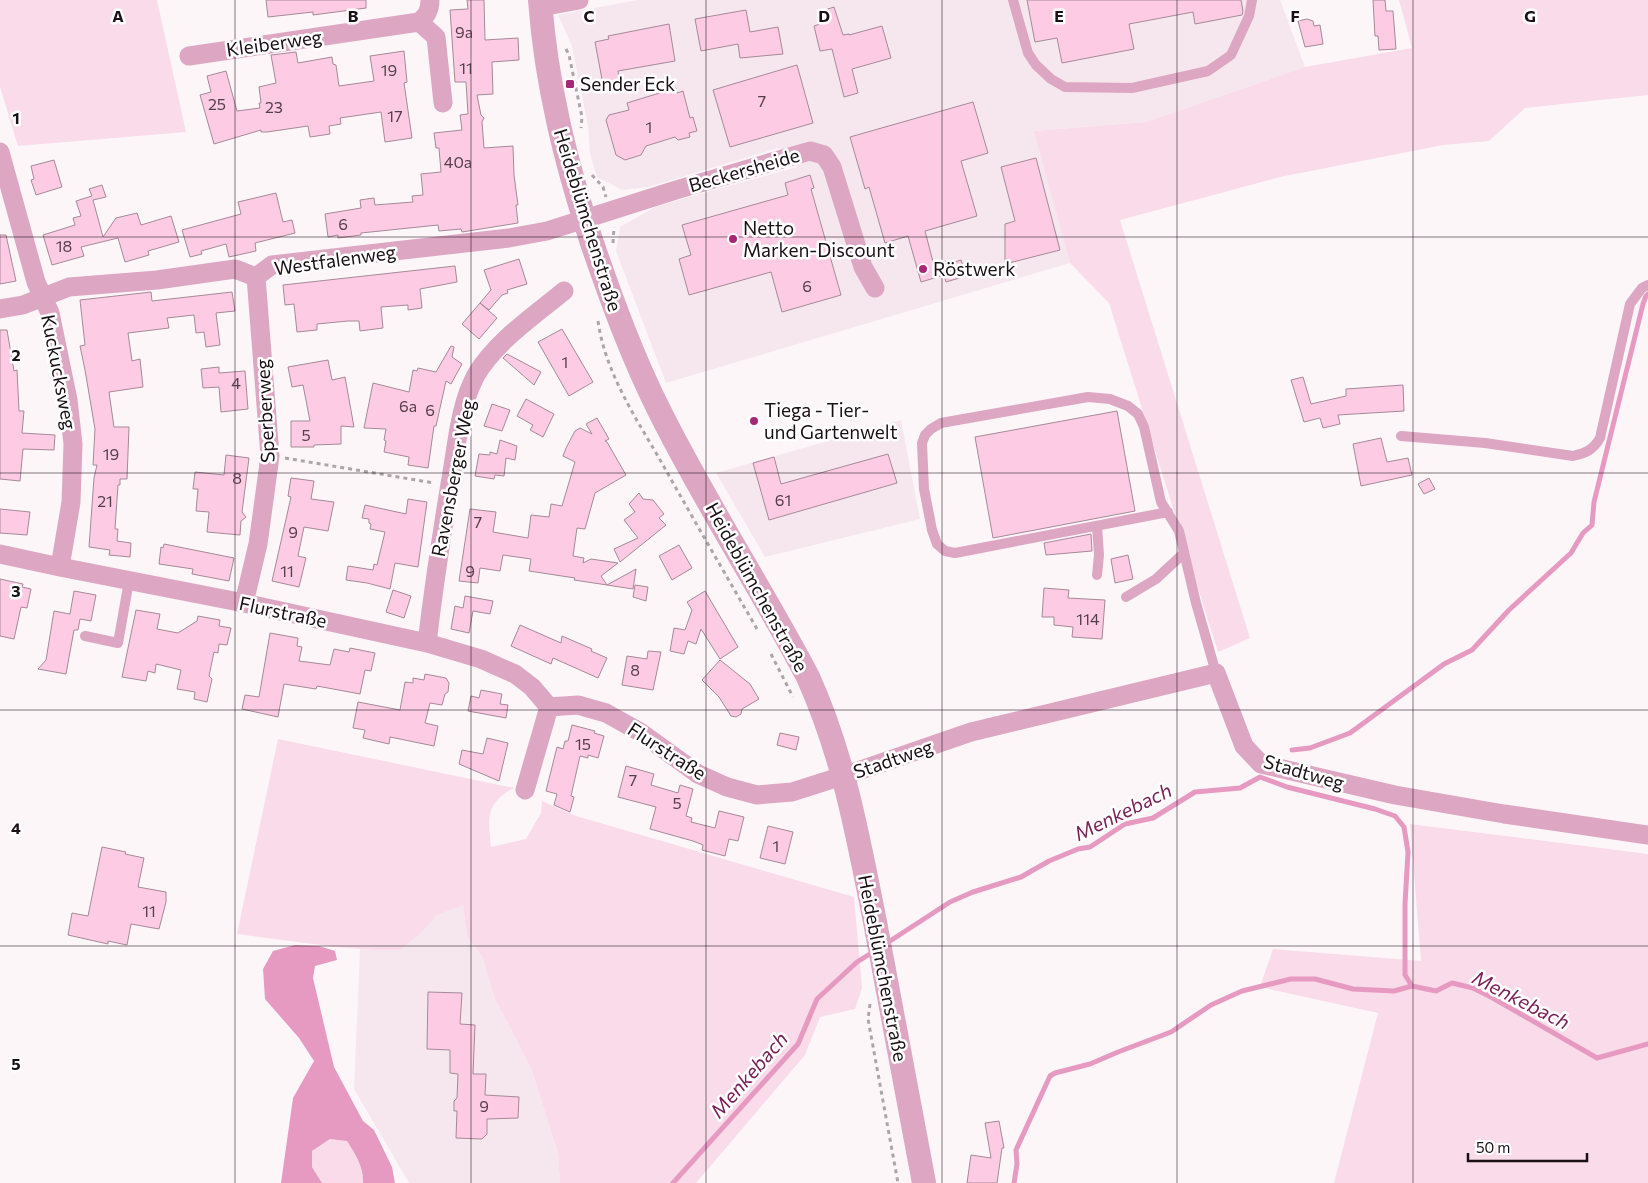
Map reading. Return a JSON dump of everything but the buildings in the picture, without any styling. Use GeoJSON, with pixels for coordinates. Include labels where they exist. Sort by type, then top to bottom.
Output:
{"type":"FeatureCollection","features":[{"type":"Feature","properties":{"kind":"street"},"geometry":{"type":"LineString","coordinates":[[430,0],[426,17],[419,22],[436,37],[443,103]]}},
{"type":"Feature","properties":{"kind":"street","name":"Heideblümchenstraße"},"geometry":{"type":"LineString","coordinates":[[578,0],[541,4],[547,61],[555,110],[584,219],[616,312],[660,413],[808,677],[824,712],[844,775],[877,934],[924,1183]]}},
{"type":"Feature","properties":{"kind":"street","name":"Kleiberweg"},"geometry":{"type":"LineString","coordinates":[[189,56],[419,22]]}},
{"type":"Feature","properties":{"kind":"street","name":"Beckersheide"},"geometry":{"type":"LineString","coordinates":[[584,219],[810,151],[824,155],[832,167],[863,267],[875,288]]}},
{"type":"Feature","properties":{"kind":"street","name":"Kuckucksweg"},"geometry":{"type":"LineString","coordinates":[[0,152],[36,282],[50,313],[68,400],[73,444],[71,502],[60,568]]}},
{"type":"Feature","properties":{"kind":"street","name":"Westfalenweg"},"geometry":{"type":"LineString","coordinates":[[0,309],[23,305],[69,287],[157,280],[235,269],[256,277],[272,265],[509,238],[547,230],[584,219]]}},
{"type":"Feature","properties":{"kind":"street","name":"Sperberweg"},"geometry":{"type":"LineString","coordinates":[[244,603],[258,544],[270,456],[256,277]]}},
{"type":"Feature","properties":{"kind":"street","name":"Ravensberger Weg"},"geometry":{"type":"LineString","coordinates":[[426,643],[464,402],[477,374],[492,354],[510,336],[564,291]]}},
{"type":"Feature","properties":{"kind":"street","name":"Flurstraße"},"geometry":{"type":"LineString","coordinates":[[0,554],[60,568],[244,603],[426,643],[481,659],[515,674],[532,687],[549,707],[578,705],[606,713],[640,732],[698,774],[728,788],[757,795],[792,792],[844,775]]}},
{"type":"Feature","properties":{"kind":"street","name":"Stadtweg"},"geometry":{"type":"LineString","coordinates":[[844,775],[971,732],[1216,673],[1244,746],[1260,764],[1395,795],[1504,814],[1648,835]]}},
{"type":"Feature","properties":{"kind":"street"},"geometry":{"type":"LineString","coordinates":[[525,790],[549,707]]}},
{"type":"Feature","properties":{"kind":"lane"},"geometry":{"type":"LineString","coordinates":[[1013,0],[1028,54],[1036,65],[1051,79],[1065,88],[1132,88],[1208,71],[1231,55],[1249,16],[1252,0]]}},
{"type":"Feature","properties":{"kind":"lane"},"geometry":{"type":"LineString","coordinates":[[1401,436],[1485,444],[1573,456],[1594,448],[1600,438],[1630,304],[1642,288],[1648,285]]}},
{"type":"Feature","properties":{"kind":"lane"},"geometry":{"type":"LineString","coordinates":[[1168,512],[955,553],[945,551],[937,544],[932,530],[924,489],[922,443],[925,435],[931,428],[942,423],[1088,396],[1110,398],[1128,406],[1138,414],[1144,427],[1161,502],[1168,512],[1179,531],[1216,673]]}},
{"type":"Feature","properties":{"kind":"lane"},"geometry":{"type":"LineString","coordinates":[[1097,575],[1099,555],[1098,526]]}},
{"type":"Feature","properties":{"kind":"lane"},"geometry":{"type":"LineString","coordinates":[[1126,597],[1156,579],[1184,553]]}},
{"type":"Feature","properties":{"kind":"lane"},"geometry":{"type":"LineString","coordinates":[[85,636],[118,643],[129,581]]}},
{"type":"Feature","properties":{"kind":"path"},"geometry":{"type":"LineString","coordinates":[[565,47],[569,55],[582,117],[581,130]]}},
{"type":"Feature","properties":{"kind":"path"},"geometry":{"type":"LineString","coordinates":[[589,172],[603,187],[610,210],[615,230],[612,251]]}},
{"type":"Feature","properties":{"kind":"path"},"geometry":{"type":"LineString","coordinates":[[270,456],[450,485]]}},
{"type":"Feature","properties":{"kind":"path"},"geometry":{"type":"LineString","coordinates":[[870,1002],[868,1019],[898,1183]]}},
{"type":"Feature","properties":{"kind":"shaded area"},"geometry":{"type":"Polygon","coordinates":[[[0,0],[157,0],[186,132],[18,146],[0,87],[0,0]]]}},
{"type":"Feature","properties":{"kind":"shaded area"},"geometry":{"type":"Polygon","coordinates":[[[637,0],[1280,0],[1305,67],[1146,122],[1035,131],[1070,263],[666,383],[616,251],[620,227],[657,206],[797,167],[778,148],[648,187],[622,190],[597,177],[590,154],[588,126],[572,46],[558,15],[637,0]]]}},
{"type":"Feature","properties":{"kind":"shaded area"},"geometry":{"type":"Polygon","coordinates":[[[1399,0],[1648,0],[1648,95],[1525,108],[1489,141],[1443,145],[1280,177],[1120,220],[1250,638],[1218,652],[1109,303],[1070,263],[1034,131],[1146,122],[1305,67],[1412,48],[1399,0]]]}},
{"type":"Feature","properties":{"kind":"shaded area"},"geometry":{"type":"Polygon","coordinates":[[[901,420],[920,519],[765,557],[716,473],[901,420]]]}},
{"type":"Feature","properties":{"kind":"shaded area"},"geometry":{"type":"Polygon","coordinates":[[[278,739],[514,788],[498,800],[490,813],[491,847],[526,839],[541,813],[542,801],[576,816],[854,897],[862,988],[855,1009],[820,1017],[805,1055],[696,1183],[560,1183],[558,1153],[531,1068],[494,997],[482,956],[467,936],[463,905],[437,915],[423,931],[400,950],[336,947],[237,934],[278,739]]]}},
{"type":"Feature","properties":{"kind":"shaded area"},"geometry":{"type":"Polygon","coordinates":[[[1410,824],[1648,854],[1648,1183],[1334,1183],[1378,1013],[1260,987],[1273,949],[1421,961],[1410,824]]]}},
{"type":"Feature","properties":{"kind":"shaded area"},"geometry":{"type":"Polygon","coordinates":[[[463,904],[467,936],[482,956],[494,997],[531,1068],[558,1153],[560,1183],[409,1183],[354,1089],[360,949],[374,950],[423,931],[437,915],[463,904]]]}},
{"type":"Feature","properties":{"kind":"shaded area"},"geometry":{"type":"Polygon","coordinates":[[[295,945],[319,946],[335,951],[337,960],[315,966],[313,978],[334,1067],[363,1121],[374,1130],[392,1167],[395,1183],[363,1183],[360,1166],[347,1141],[330,1139],[312,1151],[312,1167],[322,1183],[281,1183],[293,1098],[314,1061],[299,1038],[265,999],[263,969],[273,951],[295,945]]]}},
{"type":"Feature","properties":{"kind":"shaded area"},"geometry":{"type":"Polygon","coordinates":[[[330,1139],[346,1140],[360,1166],[363,1183],[322,1183],[312,1167],[312,1151],[330,1139]]]}},
{"type":"Feature","properties":{"kind":"waterway"},"geometry":{"type":"LineString","coordinates":[[1292,750],[1310,748],[1350,733],[1444,664],[1472,650],[1509,610],[1571,553],[1583,533],[1592,525],[1594,502],[1643,304],[1648,294]]}},
{"type":"Feature","properties":{"kind":"waterway","name":"Menkebach"},"geometry":{"type":"LineString","coordinates":[[887,943],[950,902],[973,892],[1021,877],[1049,861],[1078,849],[1090,847],[1125,824],[1153,818],[1195,792],[1240,788],[1260,777],[1287,787],[1375,809],[1395,816],[1404,827],[1408,852],[1405,904],[1405,975],[1412,986],[1436,991],[1452,983],[1473,988],[1597,1058],[1648,1044]]}},
{"type":"Feature","properties":{"kind":"waterway","name":"Menkebach"},"geometry":{"type":"LineString","coordinates":[[673,1183],[798,1044],[817,999],[857,962],[873,952]]}},
{"type":"Feature","properties":{"kind":"waterway"},"geometry":{"type":"LineString","coordinates":[[1014,1183],[1017,1164],[1016,1150],[1050,1076],[1055,1073],[1090,1064],[1171,1032],[1211,1005],[1242,991],[1291,979],[1315,979],[1353,989],[1394,991],[1412,986]]}},
{"type":"Feature","properties":{"kind":"place","name":"Sender Eck"},"geometry":{"type":"Point","coordinates":[570,84]}},
{"type":"Feature","properties":{"kind":"place","name":"Netto Marken-Discount"},"geometry":{"type":"Point","coordinates":[733,239]}},
{"type":"Feature","properties":{"kind":"place","name":"Röstwerk"},"geometry":{"type":"Point","coordinates":[923,269]}},
{"type":"Feature","properties":{"kind":"place","name":"Tiega - Tier- und Gartenwelt"},"geometry":{"type":"Point","coordinates":[754,421]}}]}
